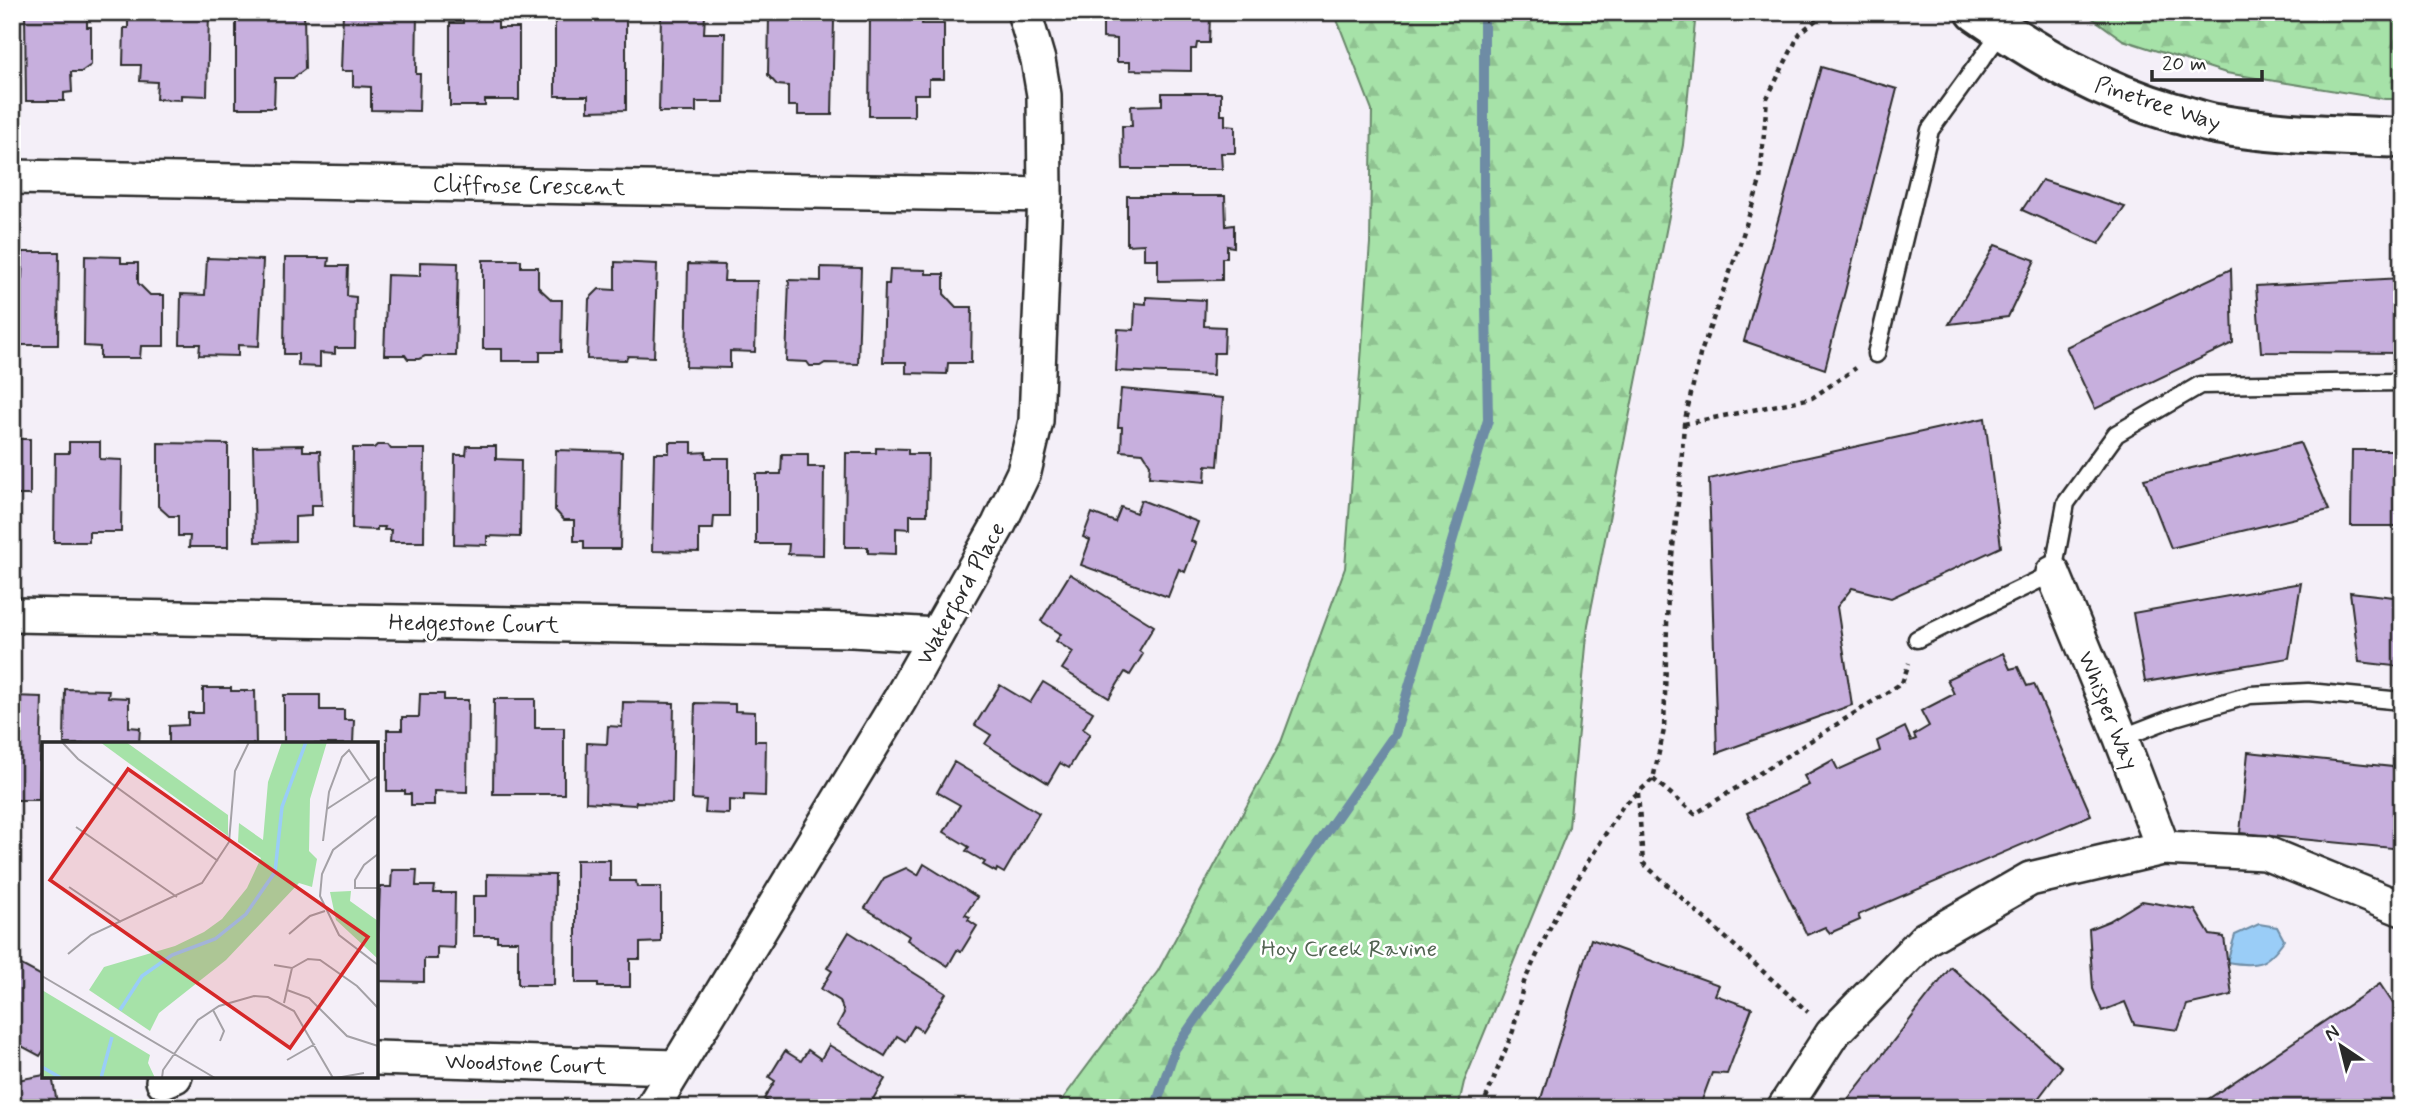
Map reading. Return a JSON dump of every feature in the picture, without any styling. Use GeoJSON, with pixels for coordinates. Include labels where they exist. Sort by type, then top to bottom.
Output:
{"type":"FeatureCollection","features":[{"type":"Feature","properties":{"kind":"main road","name":"Pinetree Way"},"geometry":{"type":"LineString","coordinates":[[1989,21],[2087,81],[2213,124],[2268,131],[2402,138]]}},
{"type":"Feature","properties":{"kind":"street","name":"Waterford Place"},"geometry":{"type":"LineString","coordinates":[[652,1108],[899,701],[999,524],[1024,472],[1036,421],[1045,195],[1044,95],[1038,60],[1024,12]]}},
{"type":"Feature","properties":{"kind":"street","name":"Cliffrose Crescent"},"geometry":{"type":"LineString","coordinates":[[12,177],[1045,195]]}},
{"type":"Feature","properties":{"kind":"street","name":"Whisper Way"},"geometry":{"type":"LineString","coordinates":[[2053,573],[2122,738],[2163,848]]}},
{"type":"Feature","properties":{"kind":"street","name":"Hedgestone Court"},"geometry":{"type":"LineString","coordinates":[[12,615],[839,630],[936,635]]}},
{"type":"Feature","properties":{"kind":"street"},"geometry":{"type":"LineString","coordinates":[[1784,1108],[1832,1034],[1925,939],[2030,879],[2163,848],[2265,853],[2402,909]]}},
{"type":"Feature","properties":{"kind":"street","name":"Woodstone Court"},"geometry":{"type":"LineString","coordinates":[[378,1058],[676,1067]]}},
{"type":"Feature","properties":{"kind":"lane"},"geometry":{"type":"LineString","coordinates":[[1875,354],[1930,131],[1989,21]]}},
{"type":"Feature","properties":{"kind":"lane"},"geometry":{"type":"LineString","coordinates":[[1917,639],[2053,573],[2066,503],[2116,434],[2200,384],[2402,382]]}},
{"type":"Feature","properties":{"kind":"lane"},"geometry":{"type":"LineString","coordinates":[[2122,738],[2250,695],[2308,692],[2402,701]]}},
{"type":"Feature","properties":{"kind":"path"},"geometry":{"type":"LineString","coordinates":[[1482,1108],[1513,1031],[1524,982],[1558,911],[1622,807],[1653,779],[1664,730],[1668,591],[1684,424],[1700,355],[1760,181],[1768,98],[1800,33],[1825,12]]}},
{"type":"Feature","properties":{"kind":"path"},"geometry":{"type":"LineString","coordinates":[[1684,424],[1812,398],[1875,354]]}},
{"type":"Feature","properties":{"kind":"path"},"geometry":{"type":"LineString","coordinates":[[1653,779],[1695,814],[1902,683],[1917,639]]}},
{"type":"Feature","properties":{"kind":"path"},"geometry":{"type":"LineString","coordinates":[[1638,793],[1643,863],[1832,1034]]}},
{"type":"Feature","properties":{"kind":"green space","name":"Hoy Creek Ravine"},"geometry":{"type":"Polygon","coordinates":[[[1334,12],[1696,12],[1683,145],[1588,625],[1569,827],[1464,1082],[1458,1108],[1056,1108],[1158,971],[1281,742],[1345,568],[1370,243],[1372,110],[1334,12]]]}},
{"type":"Feature","properties":{"kind":"green space"},"geometry":{"type":"Polygon","coordinates":[[[2084,12],[2402,12],[2402,99],[2385,99],[2226,73],[2123,40],[2084,12]]]}},
{"type":"Feature","properties":{"kind":"water"},"geometry":{"type":"Polygon","coordinates":[[[2259,924],[2277,927],[2284,940],[2278,949],[2260,963],[2227,962],[2235,935],[2259,924]]]}},
{"type":"Feature","properties":{"kind":"building"},"geometry":{"type":"Polygon","coordinates":[[[25,12],[87,12],[87,27],[91,27],[91,65],[81,72],[71,72],[72,92],[64,93],[64,101],[26,101],[25,12]]]}},
{"type":"Feature","properties":{"kind":"building"},"geometry":{"type":"Polygon","coordinates":[[[128,12],[209,12],[207,96],[181,95],[181,100],[156,99],[157,82],[140,81],[141,65],[123,65],[124,28],[128,28],[128,12]]]}},
{"type":"Feature","properties":{"kind":"building"},"geometry":{"type":"Polygon","coordinates":[[[236,12],[304,12],[305,69],[293,78],[275,78],[274,108],[236,108],[236,12]]]}},
{"type":"Feature","properties":{"kind":"building"},"geometry":{"type":"Polygon","coordinates":[[[343,12],[417,13],[416,74],[420,74],[419,111],[371,110],[371,87],[353,86],[353,71],[341,71],[343,12]]]}},
{"type":"Feature","properties":{"kind":"building"},"geometry":{"type":"Polygon","coordinates":[[[463,12],[494,12],[494,21],[498,21],[498,28],[519,28],[519,100],[485,100],[485,106],[450,106],[450,23],[463,23],[463,12]]]}},
{"type":"Feature","properties":{"kind":"building"},"geometry":{"type":"Polygon","coordinates":[[[1103,12],[1206,12],[1206,17],[1210,17],[1209,43],[1197,43],[1196,49],[1191,49],[1191,71],[1130,70],[1130,62],[1117,62],[1117,39],[1103,38],[1103,12]]]}},
{"type":"Feature","properties":{"kind":"building"},"geometry":{"type":"Polygon","coordinates":[[[578,14],[626,17],[626,110],[588,111],[588,96],[555,96],[555,16],[574,17],[578,14]]]}},
{"type":"Feature","properties":{"kind":"building"},"geometry":{"type":"Polygon","coordinates":[[[661,14],[705,15],[704,33],[725,33],[724,102],[696,102],[696,112],[659,112],[661,14]]]}},
{"type":"Feature","properties":{"kind":"building"},"geometry":{"type":"Polygon","coordinates":[[[769,15],[799,15],[799,19],[834,19],[832,115],[798,115],[798,106],[788,106],[788,86],[777,85],[768,75],[769,15]]]}},
{"type":"Feature","properties":{"kind":"building"},"geometry":{"type":"Polygon","coordinates":[[[870,17],[923,18],[922,24],[944,24],[944,79],[929,79],[929,94],[914,94],[914,116],[869,116],[870,17]]]}},
{"type":"Feature","properties":{"kind":"building"},"geometry":{"type":"Polygon","coordinates":[[[1821,67],[1897,89],[1825,369],[1744,341],[1821,67]]]}},
{"type":"Feature","properties":{"kind":"building"},"geometry":{"type":"Polygon","coordinates":[[[1162,93],[1221,93],[1221,115],[1225,115],[1225,125],[1235,126],[1235,153],[1221,153],[1222,169],[1123,169],[1122,126],[1132,126],[1131,106],[1162,105],[1162,93]]]}},
{"type":"Feature","properties":{"kind":"building"},"geometry":{"type":"Polygon","coordinates":[[[2042,180],[2125,207],[2099,244],[2022,210],[2042,180]]]}},
{"type":"Feature","properties":{"kind":"building"},"geometry":{"type":"Polygon","coordinates":[[[1127,196],[1225,196],[1226,226],[1234,225],[1234,247],[1227,246],[1227,258],[1222,258],[1222,280],[1158,281],[1158,259],[1144,259],[1144,244],[1127,245],[1127,196]]]}},
{"type":"Feature","properties":{"kind":"building"},"geometry":{"type":"Polygon","coordinates":[[[1995,245],[2035,260],[2008,317],[1949,324],[1995,245]]]}},
{"type":"Feature","properties":{"kind":"building"},"geometry":{"type":"Polygon","coordinates":[[[23,252],[59,252],[58,345],[12,345],[12,279],[22,279],[23,252]]]}},
{"type":"Feature","properties":{"kind":"building"},"geometry":{"type":"Polygon","coordinates":[[[85,256],[121,257],[121,263],[138,263],[138,283],[150,295],[164,295],[164,346],[141,346],[140,358],[100,358],[100,347],[84,346],[85,256]]]}},
{"type":"Feature","properties":{"kind":"building"},"geometry":{"type":"Polygon","coordinates":[[[207,258],[263,260],[259,346],[238,345],[238,356],[199,355],[200,344],[180,344],[181,294],[205,295],[207,258]]]}},
{"type":"Feature","properties":{"kind":"building"},"geometry":{"type":"Polygon","coordinates":[[[285,258],[329,258],[328,266],[348,266],[347,296],[356,297],[355,348],[335,348],[335,354],[320,353],[320,367],[298,366],[298,354],[284,354],[285,258]]]}},
{"type":"Feature","properties":{"kind":"building"},"geometry":{"type":"Polygon","coordinates":[[[483,260],[521,260],[521,267],[538,267],[538,287],[552,300],[562,300],[561,352],[540,352],[540,361],[502,361],[502,349],[483,349],[483,260]]]}},
{"type":"Feature","properties":{"kind":"building"},"geometry":{"type":"Polygon","coordinates":[[[420,262],[458,263],[456,356],[408,359],[405,355],[384,355],[387,275],[420,276],[420,262]]]}},
{"type":"Feature","properties":{"kind":"building"},"geometry":{"type":"Polygon","coordinates":[[[615,262],[657,264],[654,357],[628,356],[626,360],[587,359],[589,299],[599,289],[615,290],[615,262]]]}},
{"type":"Feature","properties":{"kind":"building"},"geometry":{"type":"Polygon","coordinates":[[[688,264],[725,265],[724,281],[757,281],[755,352],[730,351],[730,368],[686,367],[688,264]]]}},
{"type":"Feature","properties":{"kind":"building"},"geometry":{"type":"Polygon","coordinates":[[[821,267],[861,268],[858,364],[825,363],[810,366],[807,362],[786,361],[789,280],[821,281],[821,267]]]}},
{"type":"Feature","properties":{"kind":"building"},"geometry":{"type":"Polygon","coordinates":[[[890,269],[926,270],[926,274],[944,274],[944,294],[956,307],[972,307],[971,363],[948,363],[947,374],[906,373],[906,362],[883,362],[885,284],[889,284],[890,269]]]}},
{"type":"Feature","properties":{"kind":"building"},"geometry":{"type":"Polygon","coordinates":[[[2231,269],[2233,343],[2095,409],[2066,347],[2231,269]]]}},
{"type":"Feature","properties":{"kind":"building"},"geometry":{"type":"Polygon","coordinates":[[[2402,278],[2402,353],[2261,352],[2256,286],[2402,278]]]}},
{"type":"Feature","properties":{"kind":"building"},"geometry":{"type":"Polygon","coordinates":[[[1146,297],[1205,300],[1204,326],[1225,327],[1224,353],[1214,353],[1213,375],[1116,371],[1118,329],[1134,330],[1135,303],[1146,304],[1146,297]]]}},
{"type":"Feature","properties":{"kind":"building"},"geometry":{"type":"Polygon","coordinates":[[[1121,389],[1223,398],[1218,466],[1206,465],[1205,482],[1149,477],[1150,464],[1143,453],[1121,451],[1122,427],[1118,427],[1121,389]]]}},
{"type":"Feature","properties":{"kind":"building"},"geometry":{"type":"Polygon","coordinates":[[[1985,418],[2001,547],[1891,598],[1852,588],[1837,607],[1852,705],[1717,753],[1709,479],[1985,418]]]}},
{"type":"Feature","properties":{"kind":"building"},"geometry":{"type":"Polygon","coordinates":[[[12,439],[30,439],[30,495],[15,495],[15,511],[12,511],[12,439]]]}},
{"type":"Feature","properties":{"kind":"building"},"geometry":{"type":"Polygon","coordinates":[[[69,442],[100,442],[100,459],[122,460],[121,532],[89,532],[89,542],[54,542],[55,453],[69,453],[69,442]]]}},
{"type":"Feature","properties":{"kind":"building"},"geometry":{"type":"Polygon","coordinates":[[[669,442],[692,442],[692,453],[706,452],[706,458],[729,458],[729,516],[714,516],[713,529],[699,529],[699,552],[652,551],[654,453],[669,453],[669,442]]]}},
{"type":"Feature","properties":{"kind":"building"},"geometry":{"type":"Polygon","coordinates":[[[158,443],[228,444],[228,547],[189,547],[190,536],[178,536],[178,516],[169,516],[158,506],[158,443]]]}},
{"type":"Feature","properties":{"kind":"building"},"geometry":{"type":"Polygon","coordinates":[[[2300,443],[2329,510],[2171,548],[2144,479],[2300,443]]]}},
{"type":"Feature","properties":{"kind":"building"},"geometry":{"type":"Polygon","coordinates":[[[303,445],[303,451],[320,451],[322,505],[311,505],[311,516],[295,517],[295,541],[255,542],[253,446],[303,445]]]}},
{"type":"Feature","properties":{"kind":"building"},"geometry":{"type":"Polygon","coordinates":[[[377,445],[388,445],[391,449],[425,449],[424,542],[390,542],[391,530],[384,530],[385,527],[377,527],[377,530],[352,529],[353,448],[374,448],[377,445]]]}},
{"type":"Feature","properties":{"kind":"building"},"geometry":{"type":"Polygon","coordinates":[[[467,446],[496,446],[496,459],[521,460],[520,537],[487,536],[487,545],[454,544],[455,455],[466,455],[467,446]]]}},
{"type":"Feature","properties":{"kind":"building"},"geometry":{"type":"Polygon","coordinates":[[[876,448],[908,449],[908,454],[928,454],[927,515],[910,515],[910,529],[896,528],[896,554],[868,553],[868,547],[845,547],[846,453],[876,453],[876,448]]]}},
{"type":"Feature","properties":{"kind":"building"},"geometry":{"type":"Polygon","coordinates":[[[556,450],[622,452],[620,549],[584,549],[584,541],[574,541],[574,520],[564,520],[555,510],[556,450]]]}},
{"type":"Feature","properties":{"kind":"building"},"geometry":{"type":"Polygon","coordinates":[[[2352,450],[2402,450],[2402,526],[2351,526],[2352,450]]]}},
{"type":"Feature","properties":{"kind":"building"},"geometry":{"type":"Polygon","coordinates":[[[782,454],[808,454],[808,467],[824,467],[823,555],[788,554],[789,544],[756,544],[756,474],[781,474],[782,454]]]}},
{"type":"Feature","properties":{"kind":"building"},"geometry":{"type":"Polygon","coordinates":[[[1141,500],[1198,522],[1191,541],[1196,543],[1185,572],[1179,569],[1168,597],[1081,565],[1090,540],[1083,537],[1092,513],[1115,522],[1121,507],[1136,513],[1141,500]]]}},
{"type":"Feature","properties":{"kind":"building"},"geometry":{"type":"Polygon","coordinates":[[[1070,574],[1154,626],[1139,651],[1143,654],[1130,675],[1125,672],[1109,698],[1062,669],[1073,652],[1056,641],[1061,634],[1041,621],[1070,574]]]}},
{"type":"Feature","properties":{"kind":"building"},"geometry":{"type":"Polygon","coordinates":[[[2301,583],[2289,658],[2145,682],[2133,613],[2301,583]]]}},
{"type":"Feature","properties":{"kind":"building"},"geometry":{"type":"Polygon","coordinates":[[[2350,592],[2402,598],[2402,667],[2359,662],[2350,592]]]}},
{"type":"Feature","properties":{"kind":"building"},"geometry":{"type":"Polygon","coordinates":[[[2003,653],[2010,669],[2018,667],[2027,686],[2034,684],[2091,815],[1858,915],[1860,920],[1830,933],[1825,927],[1807,935],[1747,813],[1809,785],[1804,776],[1833,760],[1838,770],[1880,751],[1877,741],[1905,727],[1911,741],[1916,739],[1914,735],[1929,726],[1921,711],[1954,694],[1947,679],[2003,653]]]}},
{"type":"Feature","properties":{"kind":"building"},"geometry":{"type":"Polygon","coordinates":[[[1043,682],[1093,712],[1083,729],[1090,734],[1069,768],[1060,763],[1048,783],[985,744],[991,735],[975,725],[1000,685],[1030,703],[1043,682]]]}},
{"type":"Feature","properties":{"kind":"building"},"geometry":{"type":"Polygon","coordinates":[[[203,688],[255,691],[256,742],[169,742],[169,726],[188,725],[188,713],[203,713],[203,688]]]}},
{"type":"Feature","properties":{"kind":"building"},"geometry":{"type":"Polygon","coordinates":[[[65,689],[109,690],[108,697],[129,698],[129,727],[140,728],[139,742],[64,742],[65,689]]]}},
{"type":"Feature","properties":{"kind":"building"},"geometry":{"type":"Polygon","coordinates":[[[420,694],[444,694],[444,700],[468,700],[467,792],[434,791],[434,805],[411,805],[411,794],[405,794],[405,791],[387,791],[387,730],[402,730],[402,717],[419,717],[420,694]]]}},
{"type":"Feature","properties":{"kind":"building"},"geometry":{"type":"Polygon","coordinates":[[[284,695],[320,695],[320,710],[344,710],[344,720],[354,720],[353,742],[284,742],[284,695]]]}},
{"type":"Feature","properties":{"kind":"building"},"geometry":{"type":"Polygon","coordinates":[[[12,696],[42,697],[39,800],[12,800],[12,696]]]}},
{"type":"Feature","properties":{"kind":"building"},"geometry":{"type":"Polygon","coordinates":[[[494,699],[535,699],[535,728],[564,728],[564,794],[493,794],[494,699]]]}},
{"type":"Feature","properties":{"kind":"building"},"geometry":{"type":"Polygon","coordinates":[[[623,702],[674,703],[672,803],[636,802],[635,805],[586,802],[587,743],[607,744],[608,726],[622,727],[623,702]]]}},
{"type":"Feature","properties":{"kind":"building"},"geometry":{"type":"Polygon","coordinates":[[[695,703],[735,704],[735,711],[755,712],[755,741],[766,741],[765,796],[744,795],[744,801],[729,800],[729,814],[705,813],[706,800],[692,799],[695,703]]]}},
{"type":"Feature","properties":{"kind":"building"},"geometry":{"type":"Polygon","coordinates":[[[2248,752],[2402,768],[2402,849],[2240,833],[2248,752]]]}},
{"type":"Feature","properties":{"kind":"building"},"geometry":{"type":"Polygon","coordinates":[[[954,762],[1039,813],[1004,873],[983,865],[985,862],[966,851],[969,847],[944,832],[960,805],[937,792],[954,762]]]}},
{"type":"Feature","properties":{"kind":"building"},"geometry":{"type":"Polygon","coordinates":[[[576,860],[610,860],[610,881],[636,881],[637,887],[661,887],[661,942],[640,943],[640,959],[630,959],[630,987],[598,987],[598,983],[576,983],[576,860]]]}},
{"type":"Feature","properties":{"kind":"building"},"geometry":{"type":"Polygon","coordinates":[[[924,864],[977,897],[965,915],[977,926],[961,952],[957,950],[948,966],[907,940],[909,936],[865,908],[884,878],[906,868],[918,875],[924,864]]]}},
{"type":"Feature","properties":{"kind":"building"},"geometry":{"type":"Polygon","coordinates":[[[392,870],[417,870],[416,886],[435,886],[434,893],[455,893],[454,948],[437,947],[437,959],[424,959],[424,982],[378,981],[380,887],[391,887],[392,870]]]}},
{"type":"Feature","properties":{"kind":"building"},"geometry":{"type":"Polygon","coordinates":[[[487,874],[555,875],[554,985],[518,985],[518,941],[497,941],[497,936],[473,936],[473,896],[487,896],[487,874]]]}},
{"type":"Feature","properties":{"kind":"building"},"geometry":{"type":"Polygon","coordinates":[[[2142,901],[2195,910],[2210,935],[2224,937],[2232,995],[2187,1005],[2178,1030],[2134,1024],[2125,1002],[2102,1011],[2093,989],[2089,929],[2109,921],[2142,901]]]}},
{"type":"Feature","properties":{"kind":"building"},"geometry":{"type":"Polygon","coordinates":[[[849,932],[946,993],[922,1031],[914,1026],[905,1041],[897,1036],[885,1056],[837,1026],[844,1013],[840,1001],[821,989],[832,971],[827,968],[849,932]]]}},
{"type":"Feature","properties":{"kind":"building"},"geometry":{"type":"Polygon","coordinates":[[[1591,939],[1719,985],[1715,995],[1752,1008],[1727,1074],[1712,1073],[1699,1108],[1538,1108],[1591,939]]]}},
{"type":"Feature","properties":{"kind":"building"},"geometry":{"type":"Polygon","coordinates":[[[12,960],[42,976],[42,1053],[40,1056],[12,1041],[12,960]]]}},
{"type":"Feature","properties":{"kind":"building"},"geometry":{"type":"Polygon","coordinates":[[[1951,967],[2062,1067],[2031,1108],[1841,1108],[1951,967]]]}},
{"type":"Feature","properties":{"kind":"building"},"geometry":{"type":"Polygon","coordinates":[[[2380,984],[2402,1017],[2402,1108],[2195,1108],[2380,984]]]}},
{"type":"Feature","properties":{"kind":"building"},"geometry":{"type":"Polygon","coordinates":[[[829,1045],[885,1079],[873,1099],[876,1101],[872,1108],[779,1108],[764,1099],[775,1081],[769,1077],[785,1051],[801,1061],[808,1050],[821,1059],[829,1045]]]}},
{"type":"Feature","properties":{"kind":"building"},"geometry":{"type":"Polygon","coordinates":[[[42,1075],[42,1078],[52,1078],[58,1108],[12,1108],[12,1081],[42,1075]]]}},
{"type":"Feature","properties":{"kind":"waterway"},"geometry":{"type":"LineString","coordinates":[[1155,1108],[1175,1049],[1395,734],[1488,420],[1484,12]]}}]}
